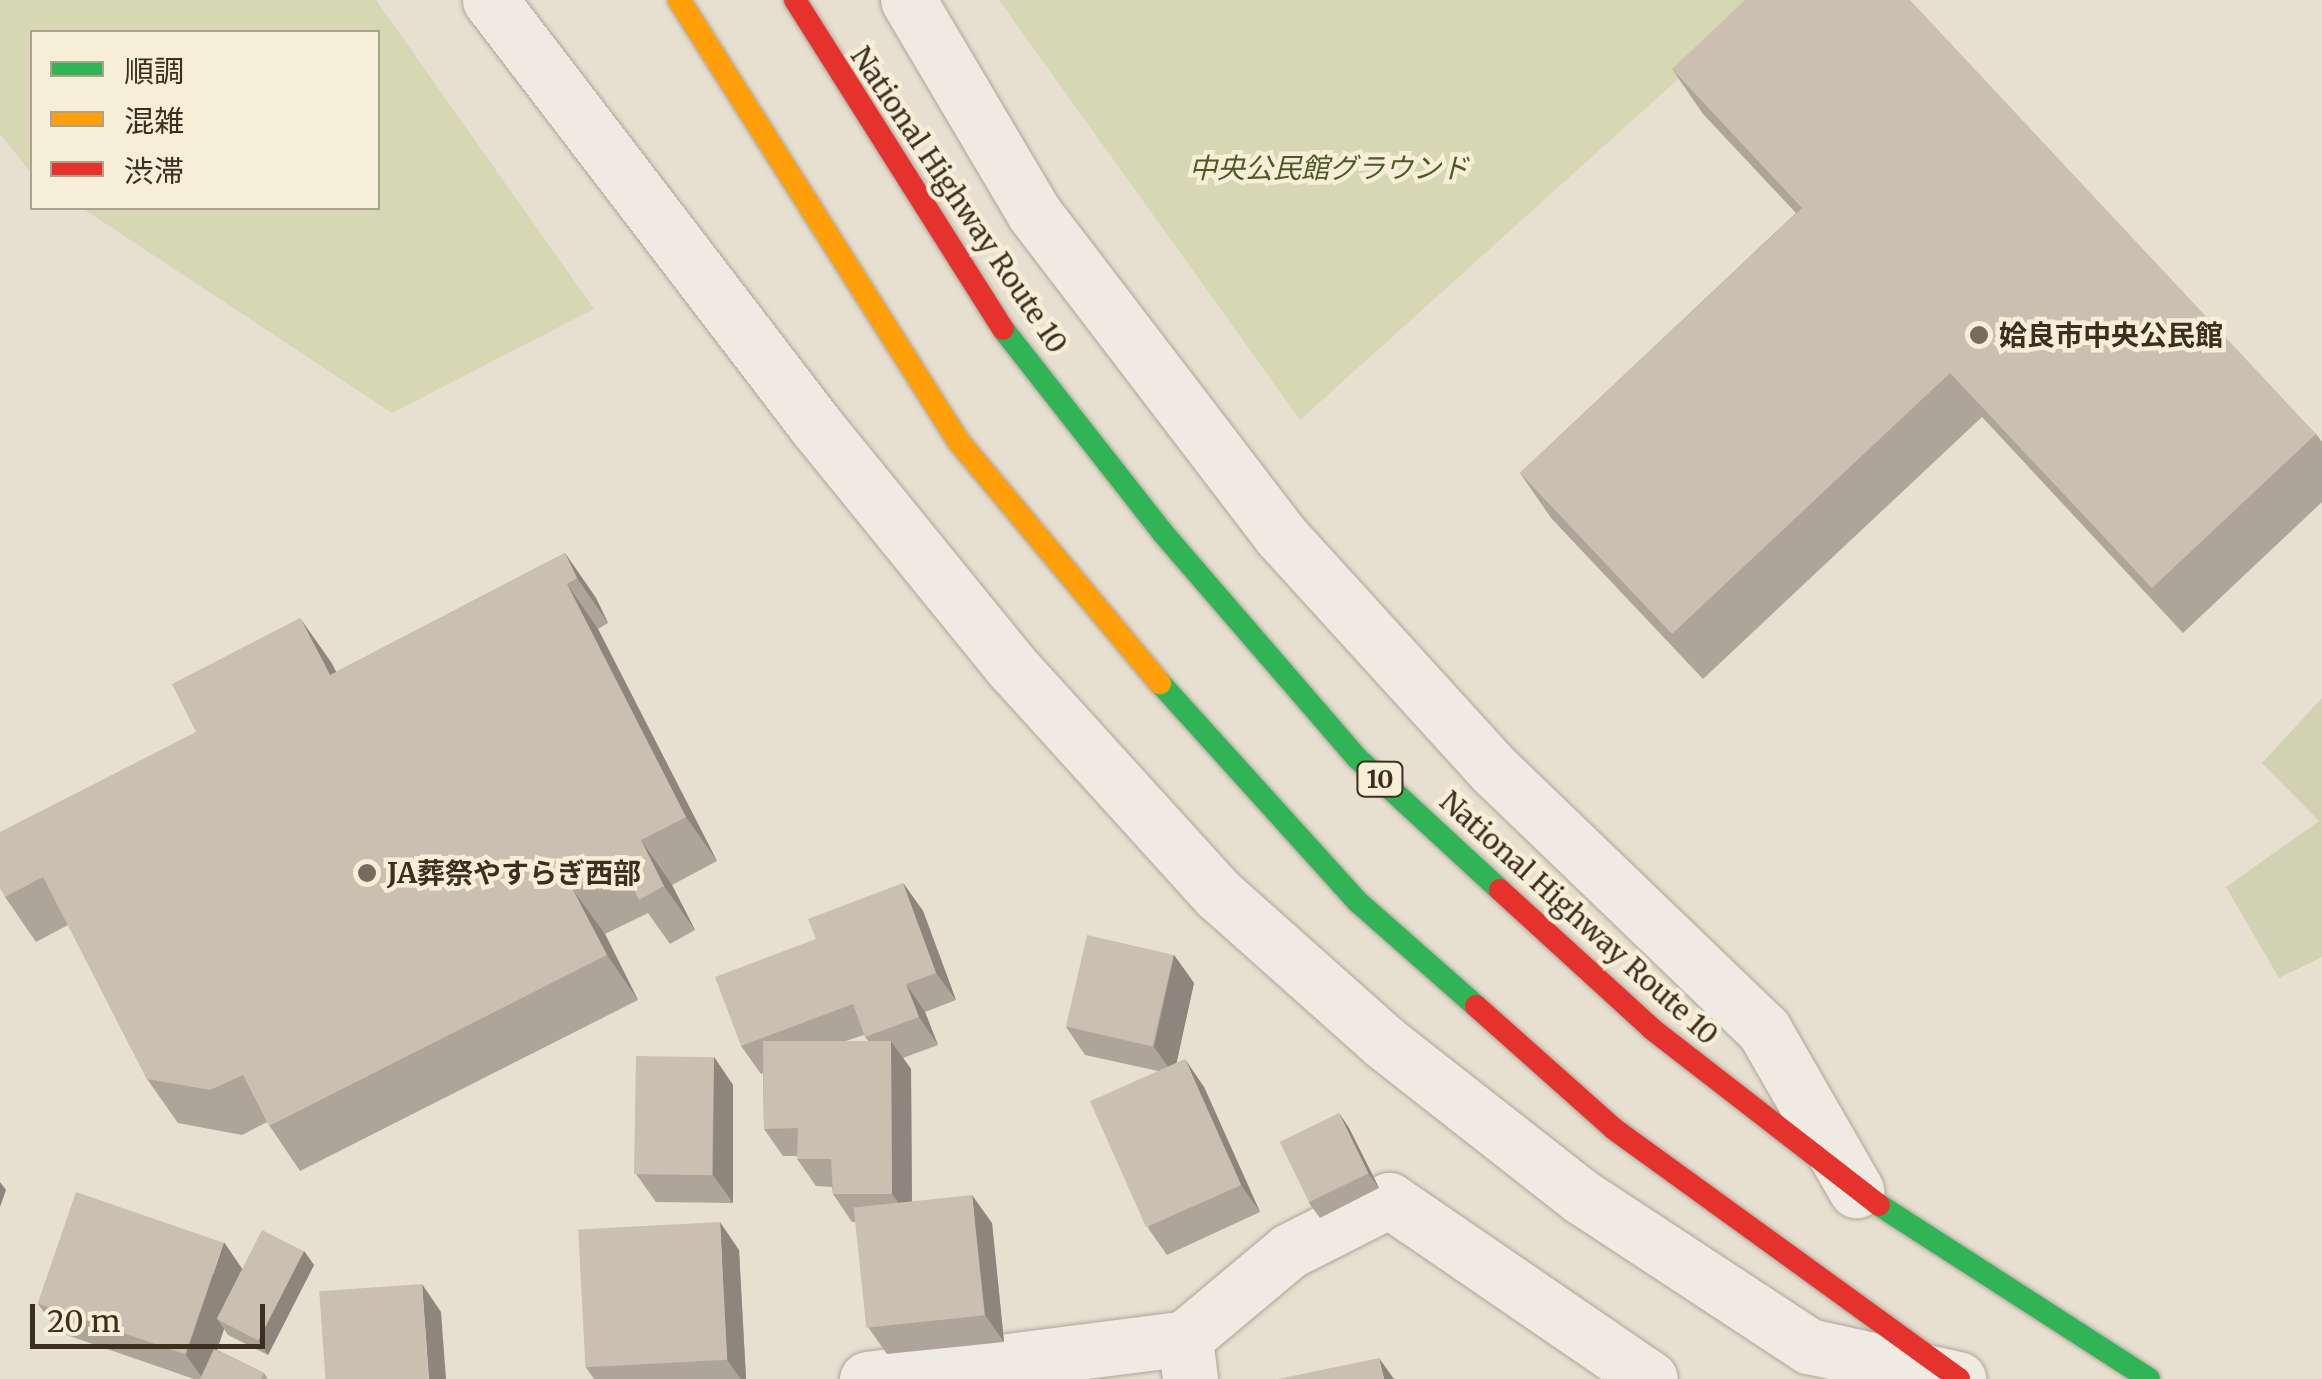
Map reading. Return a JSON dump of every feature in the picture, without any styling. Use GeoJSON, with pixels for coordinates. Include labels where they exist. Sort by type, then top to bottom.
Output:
{"type":"FeatureCollection","features":[{"type":"Feature","properties":{"kind":"highway"},"geometry":{"type":"LineString","coordinates":[[679,0],[959,442],[1126,646],[1358,902],[1614,1129],[1959,1379]]}},
{"type":"Feature","properties":{"kind":"highway","name":"National Highway Route 10"},"geometry":{"type":"LineString","coordinates":[[795,0],[1002,327],[1162,532],[1356,758],[1652,1029],[1856,1190],[2149,1379]]}},
{"type":"Feature","properties":{"kind":"street"},"geometry":{"type":"LineString","coordinates":[[490,0],[816,426],[1000,652],[1218,894],[1384,1042],[1582,1197],[1809,1346],[1959,1379]]}},
{"type":"Feature","properties":{"kind":"street"},"geometry":{"type":"LineString","coordinates":[[908,0],[1034,213],[1281,536],[1495,771],[1764,1030],[1856,1190]]}},
{"type":"Feature","properties":{"kind":"street"},"geometry":{"type":"LineString","coordinates":[[867,1379],[1188,1359],[1289,1251],[1389,1200],[1650,1379]]}},
{"type":"Feature","properties":{"kind":"green space"},"geometry":{"type":"Polygon","coordinates":[[[0,0],[376,0],[594,309],[392,413],[85,210],[380,210],[380,30],[30,30],[30,172],[0,134],[0,0]]]}},
{"type":"Feature","properties":{"kind":"green space","name":"中央公民館グラウンド"},"geometry":{"type":"Polygon","coordinates":[[[999,0],[1766,0],[1300,420],[999,0]]]}},
{"type":"Feature","properties":{"kind":"green space"},"geometry":{"type":"Polygon","coordinates":[[[2322,698],[2322,957],[2279,978],[2226,887],[2319,821],[2262,763],[2322,698]]]}},
{"type":"Feature","properties":{"kind":"building","name":"姶良市中央公民館"},"geometry":{"type":"Polygon","coordinates":[[[1745,0],[1910,0],[2316,434],[2152,588],[1950,373],[1672,634],[1520,473],[1802,208],[1672,69],[1745,0]]]}},
{"type":"Feature","properties":{"kind":"building","name":"JA葬祭やすらぎ西部"},"geometry":{"type":"Polygon","coordinates":[[[565,553],[577,578],[567,584],[686,817],[641,840],[664,886],[639,900],[622,866],[573,890],[607,955],[269,1126],[243,1075],[210,1090],[147,1079],[43,877],[5,897],[0,888],[0,832],[196,732],[172,684],[300,618],[330,675],[565,553]]]}},
{"type":"Feature","properties":{"kind":"building"},"geometry":{"type":"Polygon","coordinates":[[[903,883],[936,973],[906,984],[919,1017],[865,1037],[853,1004],[741,1046],[715,977],[816,939],[808,919],[903,883]]]}},
{"type":"Feature","properties":{"kind":"building"},"geometry":{"type":"Polygon","coordinates":[[[1087,935],[1174,955],[1153,1047],[1066,1027],[1087,935]]]}},
{"type":"Feature","properties":{"kind":"building"},"geometry":{"type":"Polygon","coordinates":[[[763,1041],[891,1041],[892,1194],[833,1194],[831,1159],[797,1159],[798,1128],[764,1129],[763,1041]]]}},
{"type":"Feature","properties":{"kind":"building"},"geometry":{"type":"Polygon","coordinates":[[[636,1056],[714,1057],[712,1175],[634,1174],[636,1056]]]}},
{"type":"Feature","properties":{"kind":"building"},"geometry":{"type":"Polygon","coordinates":[[[1185,1059],[1241,1185],[1146,1227],[1090,1101],[1185,1059]]]}},
{"type":"Feature","properties":{"kind":"building"},"geometry":{"type":"Polygon","coordinates":[[[1339,1113],[1368,1173],[1309,1202],[1280,1142],[1339,1113]]]}},
{"type":"Feature","properties":{"kind":"building"},"geometry":{"type":"Polygon","coordinates":[[[76,1192],[224,1243],[185,1354],[38,1304],[76,1192]]]}},
{"type":"Feature","properties":{"kind":"building"},"geometry":{"type":"Polygon","coordinates":[[[972,1195],[985,1315],[866,1328],[854,1207],[972,1195]]]}},
{"type":"Feature","properties":{"kind":"building"},"geometry":{"type":"Polygon","coordinates":[[[720,1222],[727,1360],[585,1367],[578,1229],[720,1222]]]}},
{"type":"Feature","properties":{"kind":"building"},"geometry":{"type":"Polygon","coordinates":[[[262,1230],[304,1251],[258,1340],[217,1319],[262,1230]]]}},
{"type":"Feature","properties":{"kind":"building"},"geometry":{"type":"Polygon","coordinates":[[[422,1284],[429,1379],[325,1379],[319,1291],[422,1284]]]}},
{"type":"Feature","properties":{"kind":"building"},"geometry":{"type":"Polygon","coordinates":[[[214,1349],[264,1373],[261,1379],[200,1379],[214,1349]]]}},
{"type":"Feature","properties":{"kind":"building"},"geometry":{"type":"Polygon","coordinates":[[[1379,1358],[1384,1379],[1278,1379],[1379,1358]]]}},
{"type":"Feature","properties":{"kind":"traffic: fast"},"geometry":{"type":"LineString","coordinates":[[1003,329],[1162,532],[1357,758],[1500,890]]}},
{"type":"Feature","properties":{"kind":"traffic: fast"},"geometry":{"type":"LineString","coordinates":[[1160,683],[1358,902],[1476,1006]]}},
{"type":"Feature","properties":{"kind":"traffic: fast"},"geometry":{"type":"LineString","coordinates":[[1879,1205],[2149,1379]]}},
{"type":"Feature","properties":{"kind":"traffic: slow"},"geometry":{"type":"LineString","coordinates":[[679,0],[959,442],[1160,683]]}},
{"type":"Feature","properties":{"kind":"traffic: jam"},"geometry":{"type":"LineString","coordinates":[[795,0],[1003,329]]}},
{"type":"Feature","properties":{"kind":"traffic: jam"},"geometry":{"type":"LineString","coordinates":[[1500,890],[1652,1029],[1879,1205]]}},
{"type":"Feature","properties":{"kind":"traffic: jam"},"geometry":{"type":"LineString","coordinates":[[1476,1006],[1614,1129],[1959,1379]]}},
{"type":"Feature","properties":{"kind":"place","name":"姶良市中央公民館"},"geometry":{"type":"Point","coordinates":[1979,335]}},
{"type":"Feature","properties":{"kind":"place","name":"JA葬祭やすらぎ西部"},"geometry":{"type":"Point","coordinates":[367,873]}}]}
